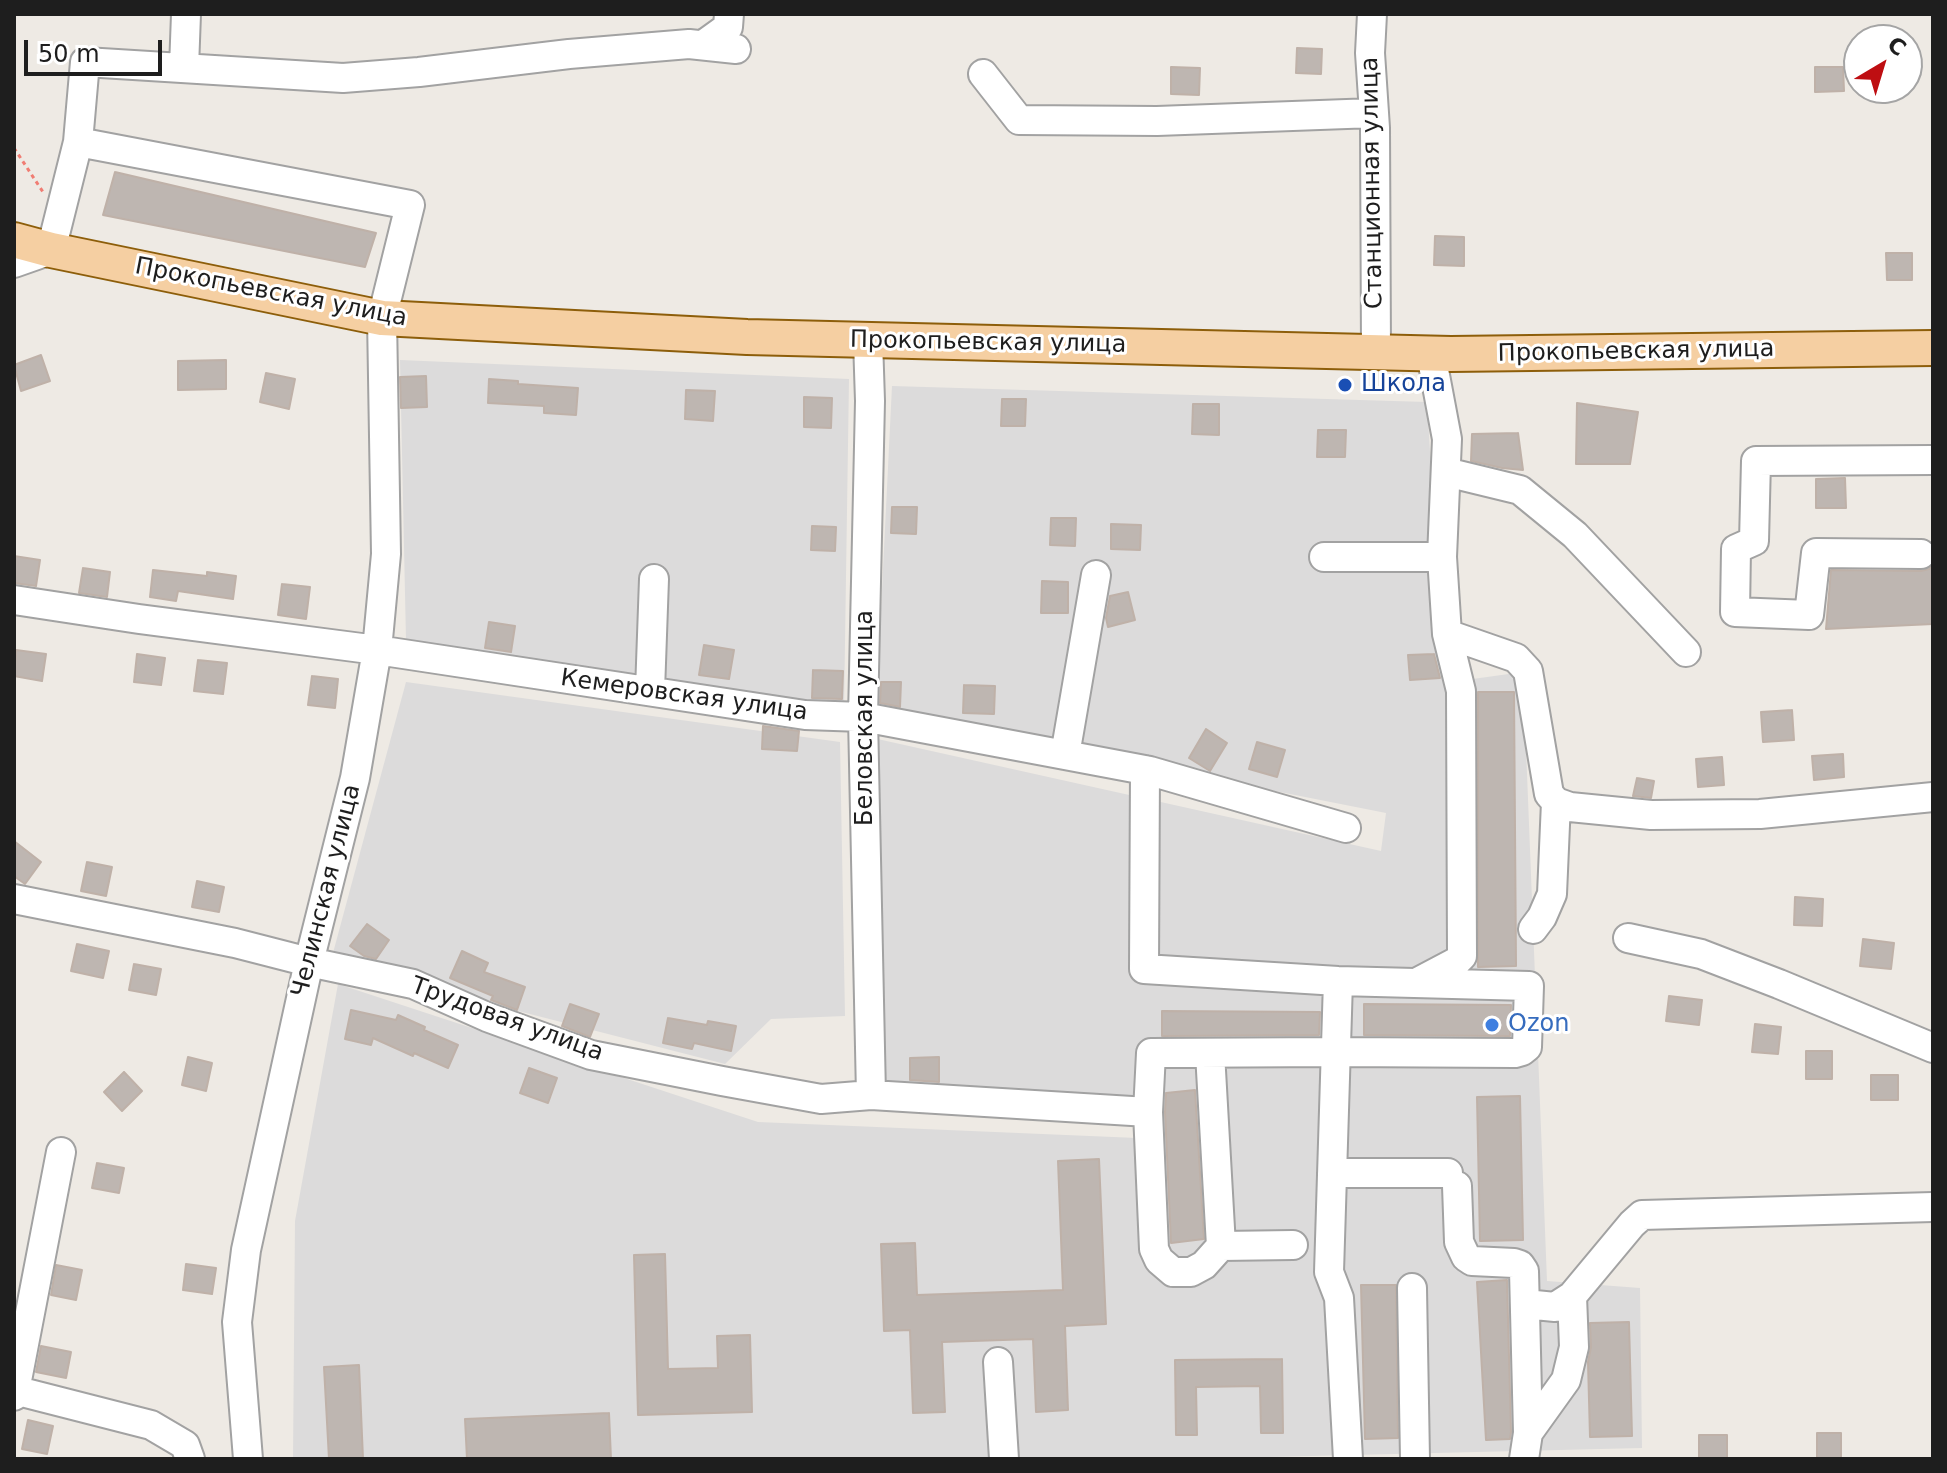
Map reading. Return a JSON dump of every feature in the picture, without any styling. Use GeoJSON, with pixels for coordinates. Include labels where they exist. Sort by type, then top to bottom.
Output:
{"type":"FeatureCollection","features":[{"type":"Feature","properties":{"kind":"main road","name":"Прокопьевская улица"},"geometry":{"type":"LineString","coordinates":[[14,240],[382,318],[747,337],[1431,354],[1933,348]]}},
{"type":"Feature","properties":{"kind":"street"},"geometry":{"type":"LineString","coordinates":[[184,68],[186,14]]}},
{"type":"Feature","properties":{"kind":"street"},"geometry":{"type":"LineString","coordinates":[[703,45],[728,27],[729,14]]}},
{"type":"Feature","properties":{"kind":"street","name":"Станционная улица"},"geometry":{"type":"LineString","coordinates":[[1372,14],[1370,53],[1374,113],[1376,352]]}},
{"type":"Feature","properties":{"kind":"street"},"geometry":{"type":"LineString","coordinates":[[14,263],[51,250],[78,142],[85,62],[343,78],[689,44],[736,49]]}},
{"type":"Feature","properties":{"kind":"street"},"geometry":{"type":"LineString","coordinates":[[983,74],[1019,120],[1157,121],[1374,113]]}},
{"type":"Feature","properties":{"kind":"street","name":"Челинская улица"},"geometry":{"type":"LineString","coordinates":[[78,142],[410,205],[382,318],[386,554],[377,650],[355,778],[309,962],[246,1250],[237,1322],[248,1459]]}},
{"type":"Feature","properties":{"kind":"street","name":"Беловская улица"},"geometry":{"type":"LineString","coordinates":[[868,340],[870,401],[863,717],[871,1095]]}},
{"type":"Feature","properties":{"kind":"street"},"geometry":{"type":"LineString","coordinates":[[1415,984],[1462,956],[1461,691],[1447,634],[1442,557],[1447,439],[1431,354]]}},
{"type":"Feature","properties":{"kind":"street"},"geometry":{"type":"LineString","coordinates":[[1921,554],[1816,553],[1809,615],[1735,612],[1736,549],[1754,541],[1756,461],[1933,460]]}},
{"type":"Feature","properties":{"kind":"street"},"geometry":{"type":"LineString","coordinates":[[1446,472],[1520,490],[1575,535],[1686,652]]}},
{"type":"Feature","properties":{"kind":"street"},"geometry":{"type":"LineString","coordinates":[[1324,557],[1442,557]]}},
{"type":"Feature","properties":{"kind":"street"},"geometry":{"type":"LineString","coordinates":[[1065,755],[1096,575]]}},
{"type":"Feature","properties":{"kind":"street"},"geometry":{"type":"LineString","coordinates":[[650,691],[654,579]]}},
{"type":"Feature","properties":{"kind":"street","name":"Кемеровская улица"},"geometry":{"type":"LineString","coordinates":[[14,600],[377,650],[805,715],[863,717],[1145,770],[1346,828]]}},
{"type":"Feature","properties":{"kind":"street"},"geometry":{"type":"LineString","coordinates":[[1447,634],[1516,658],[1528,671],[1549,794],[1556,802],[1570,807],[1651,815],[1760,814],[1933,797]]}},
{"type":"Feature","properties":{"kind":"street"},"geometry":{"type":"LineString","coordinates":[[1145,770],[1144,969],[1338,981],[1529,986],[1527,1047],[1515,1053],[1336,1052],[1151,1053],[1148,1112],[1154,1249],[1159,1260],[1173,1272],[1191,1272],[1204,1265],[1221,1246],[1210,1053]]}},
{"type":"Feature","properties":{"kind":"street"},"geometry":{"type":"LineString","coordinates":[[1533,929],[1552,894],[1556,802]]}},
{"type":"Feature","properties":{"kind":"street","name":"Трудовая улица"},"geometry":{"type":"LineString","coordinates":[[14,899],[235,943],[413,984],[487,1017],[591,1055],[821,1099],[871,1095],[1148,1112]]}},
{"type":"Feature","properties":{"kind":"street"},"geometry":{"type":"LineString","coordinates":[[1628,938],[1701,954],[1933,1048]]}},
{"type":"Feature","properties":{"kind":"street"},"geometry":{"type":"LineString","coordinates":[[1338,981],[1329,1272],[1339,1298],[1348,1459]]}},
{"type":"Feature","properties":{"kind":"street"},"geometry":{"type":"LineString","coordinates":[[61,1152],[14,1392],[151,1425],[185,1445],[190,1459]]}},
{"type":"Feature","properties":{"kind":"street"},"geometry":{"type":"LineString","coordinates":[[1332,1173],[1453,1179],[1459,1242],[1466,1257],[1472,1261],[1520,1265],[1524,1271],[1526,1446]]}},
{"type":"Feature","properties":{"kind":"street"},"geometry":{"type":"LineString","coordinates":[[1525,1304],[1555,1307],[1572,1296],[1642,1215],[1933,1207]]}},
{"type":"Feature","properties":{"kind":"street"},"geometry":{"type":"LineString","coordinates":[[1221,1246],[1293,1245]]}},
{"type":"Feature","properties":{"kind":"street"},"geometry":{"type":"LineString","coordinates":[[1412,1288],[1415,1459]]}},
{"type":"Feature","properties":{"kind":"street"},"geometry":{"type":"LineString","coordinates":[[1526,1446],[1566,1380],[1574,1347],[1572,1296]]}},
{"type":"Feature","properties":{"kind":"street"},"geometry":{"type":"LineString","coordinates":[[998,1362],[1004,1459]]}},
{"type":"Feature","properties":{"kind":"path"},"geometry":{"type":"LineString","coordinates":[[14,148],[59,217]]}},
{"type":"Feature","properties":{"kind":"shaded area"},"geometry":{"type":"Polygon","coordinates":[[[400,360],[849,379],[844,708],[406,640],[400,360]]]}},
{"type":"Feature","properties":{"kind":"shaded area"},"geometry":{"type":"Polygon","coordinates":[[[892,386],[1427,402],[1444,683],[1523,672],[1547,1281],[1640,1288],[1642,1448],[1187,1459],[293,1459],[295,1221],[338,984],[758,1122],[1137,1138],[1137,1098],[871,1080],[873,738],[1381,851],[1386,813],[876,712],[892,386]]]}},
{"type":"Feature","properties":{"kind":"shaded area"},"geometry":{"type":"Polygon","coordinates":[[[406,682],[840,742],[845,1016],[771,1019],[725,1064],[448,993],[333,953],[406,682]]]}},
{"type":"Feature","properties":{"kind":"building"},"geometry":{"type":"Polygon","coordinates":[[[1297,48],[1322,49],[1321,74],[1296,73],[1297,48]]]}},
{"type":"Feature","properties":{"kind":"building"},"geometry":{"type":"Polygon","coordinates":[[[1171,67],[1200,68],[1199,95],[1171,94],[1171,67]]]}},
{"type":"Feature","properties":{"kind":"building"},"geometry":{"type":"Polygon","coordinates":[[[1815,67],[1843,67],[1843,91],[1815,92],[1815,67]]]}},
{"type":"Feature","properties":{"kind":"building"},"geometry":{"type":"Polygon","coordinates":[[[115,172],[376,233],[365,267],[103,215],[115,172]]]}},
{"type":"Feature","properties":{"kind":"building"},"geometry":{"type":"Polygon","coordinates":[[[1435,236],[1464,237],[1464,266],[1434,265],[1435,236]]]}},
{"type":"Feature","properties":{"kind":"building"},"geometry":{"type":"Polygon","coordinates":[[[1886,253],[1912,253],[1912,280],[1887,280],[1886,253]]]}},
{"type":"Feature","properties":{"kind":"building"},"geometry":{"type":"Polygon","coordinates":[[[41,355],[50,381],[21,391],[14,365],[41,355]]]}},
{"type":"Feature","properties":{"kind":"building"},"geometry":{"type":"Polygon","coordinates":[[[226,360],[226,389],[178,390],[178,361],[226,360]]]}},
{"type":"Feature","properties":{"kind":"building"},"geometry":{"type":"Polygon","coordinates":[[[266,373],[295,379],[289,409],[260,402],[266,373]]]}},
{"type":"Feature","properties":{"kind":"building"},"geometry":{"type":"Polygon","coordinates":[[[426,376],[427,407],[401,408],[400,377],[426,376]]]}},
{"type":"Feature","properties":{"kind":"building"},"geometry":{"type":"Polygon","coordinates":[[[489,379],[578,388],[576,415],[544,413],[544,406],[488,403],[489,379]]]}},
{"type":"Feature","properties":{"kind":"building"},"geometry":{"type":"Polygon","coordinates":[[[686,390],[715,391],[713,421],[685,419],[686,390]]]}},
{"type":"Feature","properties":{"kind":"building"},"geometry":{"type":"Polygon","coordinates":[[[804,397],[832,398],[831,428],[804,427],[804,397]]]}},
{"type":"Feature","properties":{"kind":"building"},"geometry":{"type":"Polygon","coordinates":[[[1002,399],[1026,399],[1025,426],[1001,426],[1002,399]]]}},
{"type":"Feature","properties":{"kind":"building"},"geometry":{"type":"Polygon","coordinates":[[[1577,403],[1638,412],[1630,464],[1576,464],[1577,403]]]}},
{"type":"Feature","properties":{"kind":"building"},"geometry":{"type":"Polygon","coordinates":[[[1193,404],[1219,404],[1219,435],[1192,434],[1193,404]]]}},
{"type":"Feature","properties":{"kind":"building"},"geometry":{"type":"Polygon","coordinates":[[[1318,430],[1346,430],[1345,457],[1317,457],[1318,430]]]}},
{"type":"Feature","properties":{"kind":"building"},"geometry":{"type":"Polygon","coordinates":[[[1518,433],[1523,470],[1471,461],[1472,434],[1518,433]]]}},
{"type":"Feature","properties":{"kind":"building"},"geometry":{"type":"Polygon","coordinates":[[[1845,478],[1846,508],[1816,508],[1816,479],[1845,478]]]}},
{"type":"Feature","properties":{"kind":"building"},"geometry":{"type":"Polygon","coordinates":[[[892,507],[917,507],[916,534],[891,533],[892,507]]]}},
{"type":"Feature","properties":{"kind":"building"},"geometry":{"type":"Polygon","coordinates":[[[1051,518],[1076,518],[1075,546],[1050,545],[1051,518]]]}},
{"type":"Feature","properties":{"kind":"building"},"geometry":{"type":"Polygon","coordinates":[[[1111,524],[1141,525],[1140,550],[1111,549],[1111,524]]]}},
{"type":"Feature","properties":{"kind":"building"},"geometry":{"type":"Polygon","coordinates":[[[812,526],[836,527],[835,551],[811,550],[812,526]]]}},
{"type":"Feature","properties":{"kind":"building"},"geometry":{"type":"Polygon","coordinates":[[[14,556],[40,560],[36,586],[14,583],[14,556]]]}},
{"type":"Feature","properties":{"kind":"building"},"geometry":{"type":"Polygon","coordinates":[[[1933,565],[1933,624],[1826,629],[1831,570],[1921,571],[1933,565]]]}},
{"type":"Feature","properties":{"kind":"building"},"geometry":{"type":"Polygon","coordinates":[[[83,568],[110,572],[107,597],[79,593],[83,568]]]}},
{"type":"Feature","properties":{"kind":"building"},"geometry":{"type":"Polygon","coordinates":[[[153,570],[236,576],[233,599],[178,591],[176,601],[150,597],[153,570]]]}},
{"type":"Feature","properties":{"kind":"building"},"geometry":{"type":"Polygon","coordinates":[[[1042,581],[1068,582],[1068,613],[1041,613],[1042,581]]]}},
{"type":"Feature","properties":{"kind":"building"},"geometry":{"type":"Polygon","coordinates":[[[282,584],[310,587],[306,619],[278,615],[282,584]]]}},
{"type":"Feature","properties":{"kind":"building"},"geometry":{"type":"Polygon","coordinates":[[[1128,592],[1135,620],[1108,627],[1106,618],[1110,596],[1128,592]]]}},
{"type":"Feature","properties":{"kind":"building"},"geometry":{"type":"Polygon","coordinates":[[[489,622],[515,626],[511,652],[485,648],[489,622]]]}},
{"type":"Feature","properties":{"kind":"building"},"geometry":{"type":"Polygon","coordinates":[[[704,645],[734,650],[729,679],[699,675],[704,645]]]}},
{"type":"Feature","properties":{"kind":"building"},"geometry":{"type":"Polygon","coordinates":[[[16,650],[46,654],[42,681],[14,676],[16,650]]]}},
{"type":"Feature","properties":{"kind":"building"},"geometry":{"type":"Polygon","coordinates":[[[137,654],[165,658],[161,685],[134,682],[137,654]]]}},
{"type":"Feature","properties":{"kind":"building"},"geometry":{"type":"Polygon","coordinates":[[[1434,654],[1440,678],[1410,680],[1408,655],[1434,654]]]}},
{"type":"Feature","properties":{"kind":"building"},"geometry":{"type":"Polygon","coordinates":[[[198,660],[227,663],[223,694],[194,691],[198,660]]]}},
{"type":"Feature","properties":{"kind":"building"},"geometry":{"type":"Polygon","coordinates":[[[813,670],[843,671],[842,699],[812,698],[813,670]]]}},
{"type":"Feature","properties":{"kind":"building"},"geometry":{"type":"Polygon","coordinates":[[[312,676],[338,679],[335,708],[308,705],[312,676]]]}},
{"type":"Feature","properties":{"kind":"building"},"geometry":{"type":"Polygon","coordinates":[[[881,682],[901,682],[900,707],[880,703],[881,682]]]}},
{"type":"Feature","properties":{"kind":"building"},"geometry":{"type":"Polygon","coordinates":[[[964,685],[995,686],[994,714],[963,713],[964,685]]]}},
{"type":"Feature","properties":{"kind":"building"},"geometry":{"type":"Polygon","coordinates":[[[1478,692],[1514,692],[1516,966],[1478,967],[1478,692]]]}},
{"type":"Feature","properties":{"kind":"building"},"geometry":{"type":"Polygon","coordinates":[[[1792,710],[1794,740],[1763,742],[1761,712],[1792,710]]]}},
{"type":"Feature","properties":{"kind":"building"},"geometry":{"type":"Polygon","coordinates":[[[763,726],[799,731],[797,751],[762,749],[763,726]]]}},
{"type":"Feature","properties":{"kind":"building"},"geometry":{"type":"Polygon","coordinates":[[[1206,729],[1227,743],[1210,771],[1189,758],[1206,729]]]}},
{"type":"Feature","properties":{"kind":"building"},"geometry":{"type":"Polygon","coordinates":[[[1257,742],[1285,750],[1277,777],[1249,769],[1257,742]]]}},
{"type":"Feature","properties":{"kind":"building"},"geometry":{"type":"Polygon","coordinates":[[[1843,754],[1844,777],[1814,780],[1812,756],[1843,754]]]}},
{"type":"Feature","properties":{"kind":"building"},"geometry":{"type":"Polygon","coordinates":[[[1722,757],[1724,785],[1698,787],[1696,759],[1722,757]]]}},
{"type":"Feature","properties":{"kind":"building"},"geometry":{"type":"Polygon","coordinates":[[[1637,778],[1654,781],[1651,798],[1633,796],[1637,778]]]}},
{"type":"Feature","properties":{"kind":"building"},"geometry":{"type":"Polygon","coordinates":[[[14,841],[41,862],[25,884],[14,876],[14,841]]]}},
{"type":"Feature","properties":{"kind":"building"},"geometry":{"type":"Polygon","coordinates":[[[87,862],[112,867],[106,896],[81,891],[87,862]]]}},
{"type":"Feature","properties":{"kind":"building"},"geometry":{"type":"Polygon","coordinates":[[[197,881],[224,887],[219,912],[192,907],[197,881]]]}},
{"type":"Feature","properties":{"kind":"building"},"geometry":{"type":"Polygon","coordinates":[[[1795,897],[1823,899],[1822,926],[1794,925],[1795,897]]]}},
{"type":"Feature","properties":{"kind":"building"},"geometry":{"type":"Polygon","coordinates":[[[367,924],[389,940],[376,959],[364,956],[350,946],[367,924]]]}},
{"type":"Feature","properties":{"kind":"building"},"geometry":{"type":"Polygon","coordinates":[[[1863,939],[1894,943],[1891,969],[1860,966],[1863,939]]]}},
{"type":"Feature","properties":{"kind":"building"},"geometry":{"type":"Polygon","coordinates":[[[77,944],[109,951],[103,978],[71,971],[77,944]]]}},
{"type":"Feature","properties":{"kind":"building"},"geometry":{"type":"Polygon","coordinates":[[[462,951],[488,963],[484,972],[525,987],[517,1010],[450,978],[462,951]]]}},
{"type":"Feature","properties":{"kind":"building"},"geometry":{"type":"Polygon","coordinates":[[[134,964],[161,969],[156,995],[129,990],[134,964]]]}},
{"type":"Feature","properties":{"kind":"building"},"geometry":{"type":"Polygon","coordinates":[[[1669,996],[1702,1000],[1699,1025],[1666,1021],[1669,996]]]}},
{"type":"Feature","properties":{"kind":"building"},"geometry":{"type":"Polygon","coordinates":[[[570,1004],[599,1014],[590,1037],[562,1026],[570,1004]]]}},
{"type":"Feature","properties":{"kind":"building"},"geometry":{"type":"Polygon","coordinates":[[[1364,1004],[1511,1005],[1510,1036],[1364,1035],[1364,1004]]]}},
{"type":"Feature","properties":{"kind":"building"},"geometry":{"type":"Polygon","coordinates":[[[351,1010],[396,1020],[398,1015],[458,1045],[448,1068],[373,1038],[371,1045],[345,1039],[351,1010]]]}},
{"type":"Feature","properties":{"kind":"building"},"geometry":{"type":"Polygon","coordinates":[[[1162,1011],[1320,1012],[1319,1035],[1162,1036],[1162,1011]]]}},
{"type":"Feature","properties":{"kind":"building"},"geometry":{"type":"Polygon","coordinates":[[[668,1018],[736,1026],[731,1051],[694,1043],[692,1049],[663,1043],[668,1018]]]}},
{"type":"Feature","properties":{"kind":"building"},"geometry":{"type":"Polygon","coordinates":[[[1755,1024],[1781,1027],[1778,1054],[1752,1052],[1755,1024]]]}},
{"type":"Feature","properties":{"kind":"building"},"geometry":{"type":"Polygon","coordinates":[[[1806,1051],[1832,1051],[1832,1079],[1806,1079],[1806,1051]]]}},
{"type":"Feature","properties":{"kind":"building"},"geometry":{"type":"Polygon","coordinates":[[[188,1057],[212,1063],[206,1091],[182,1085],[188,1057]]]}},
{"type":"Feature","properties":{"kind":"building"},"geometry":{"type":"Polygon","coordinates":[[[939,1057],[939,1082],[910,1080],[910,1058],[939,1057]]]}},
{"type":"Feature","properties":{"kind":"building"},"geometry":{"type":"Polygon","coordinates":[[[529,1068],[557,1078],[548,1103],[520,1093],[529,1068]]]}},
{"type":"Feature","properties":{"kind":"building"},"geometry":{"type":"Polygon","coordinates":[[[124,1072],[142,1091],[122,1111],[104,1092],[124,1072]]]}},
{"type":"Feature","properties":{"kind":"building"},"geometry":{"type":"Polygon","coordinates":[[[1871,1075],[1898,1075],[1898,1100],[1871,1100],[1871,1075]]]}},
{"type":"Feature","properties":{"kind":"building"},"geometry":{"type":"Polygon","coordinates":[[[1195,1090],[1204,1239],[1171,1243],[1166,1093],[1195,1090]]]}},
{"type":"Feature","properties":{"kind":"building"},"geometry":{"type":"Polygon","coordinates":[[[1520,1096],[1523,1240],[1480,1241],[1477,1097],[1520,1096]]]}},
{"type":"Feature","properties":{"kind":"building"},"geometry":{"type":"Polygon","coordinates":[[[1099,1159],[1106,1324],[1065,1326],[1068,1410],[1036,1412],[1033,1339],[942,1342],[945,1412],[913,1413],[910,1330],[884,1331],[881,1244],[915,1243],[917,1295],[1063,1290],[1058,1161],[1099,1159]]]}},
{"type":"Feature","properties":{"kind":"building"},"geometry":{"type":"Polygon","coordinates":[[[97,1163],[124,1168],[119,1193],[92,1188],[97,1163]]]}},
{"type":"Feature","properties":{"kind":"building"},"geometry":{"type":"Polygon","coordinates":[[[665,1254],[668,1369],[718,1368],[717,1336],[750,1335],[752,1412],[638,1415],[634,1255],[665,1254]]]}},
{"type":"Feature","properties":{"kind":"building"},"geometry":{"type":"Polygon","coordinates":[[[186,1264],[216,1268],[212,1294],[183,1290],[186,1264]]]}},
{"type":"Feature","properties":{"kind":"building"},"geometry":{"type":"Polygon","coordinates":[[[56,1265],[82,1270],[76,1300],[51,1295],[56,1265]]]}},
{"type":"Feature","properties":{"kind":"building"},"geometry":{"type":"Polygon","coordinates":[[[1507,1280],[1511,1432],[1510,1439],[1486,1440],[1477,1282],[1507,1280]]]}},
{"type":"Feature","properties":{"kind":"building"},"geometry":{"type":"Polygon","coordinates":[[[1361,1285],[1396,1285],[1398,1438],[1365,1439],[1361,1285]]]}},
{"type":"Feature","properties":{"kind":"building"},"geometry":{"type":"Polygon","coordinates":[[[1629,1322],[1632,1436],[1590,1437],[1590,1323],[1629,1322]]]}},
{"type":"Feature","properties":{"kind":"building"},"geometry":{"type":"Polygon","coordinates":[[[41,1346],[71,1352],[66,1378],[36,1372],[41,1346]]]}},
{"type":"Feature","properties":{"kind":"building"},"geometry":{"type":"Polygon","coordinates":[[[1282,1359],[1283,1433],[1261,1433],[1260,1386],[1196,1387],[1197,1435],[1176,1435],[1175,1360],[1282,1359]]]}},
{"type":"Feature","properties":{"kind":"building"},"geometry":{"type":"Polygon","coordinates":[[[359,1365],[363,1459],[329,1459],[324,1367],[359,1365]]]}},
{"type":"Feature","properties":{"kind":"building"},"geometry":{"type":"Polygon","coordinates":[[[609,1413],[611,1459],[467,1459],[465,1419],[609,1413]]]}},
{"type":"Feature","properties":{"kind":"building"},"geometry":{"type":"Polygon","coordinates":[[[28,1420],[53,1426],[47,1454],[22,1449],[28,1420]]]}},
{"type":"Feature","properties":{"kind":"building"},"geometry":{"type":"Polygon","coordinates":[[[1817,1433],[1841,1433],[1841,1459],[1817,1459],[1817,1433]]]}},
{"type":"Feature","properties":{"kind":"building"},"geometry":{"type":"Polygon","coordinates":[[[1699,1435],[1727,1435],[1727,1459],[1699,1459],[1699,1435]]]}},
{"type":"Feature","properties":{"kind":"place","name":"Школа"},"geometry":{"type":"Point","coordinates":[1345,385]}},
{"type":"Feature","properties":{"kind":"place","name":"Ozon"},"geometry":{"type":"Point","coordinates":[1492,1025]}}]}
